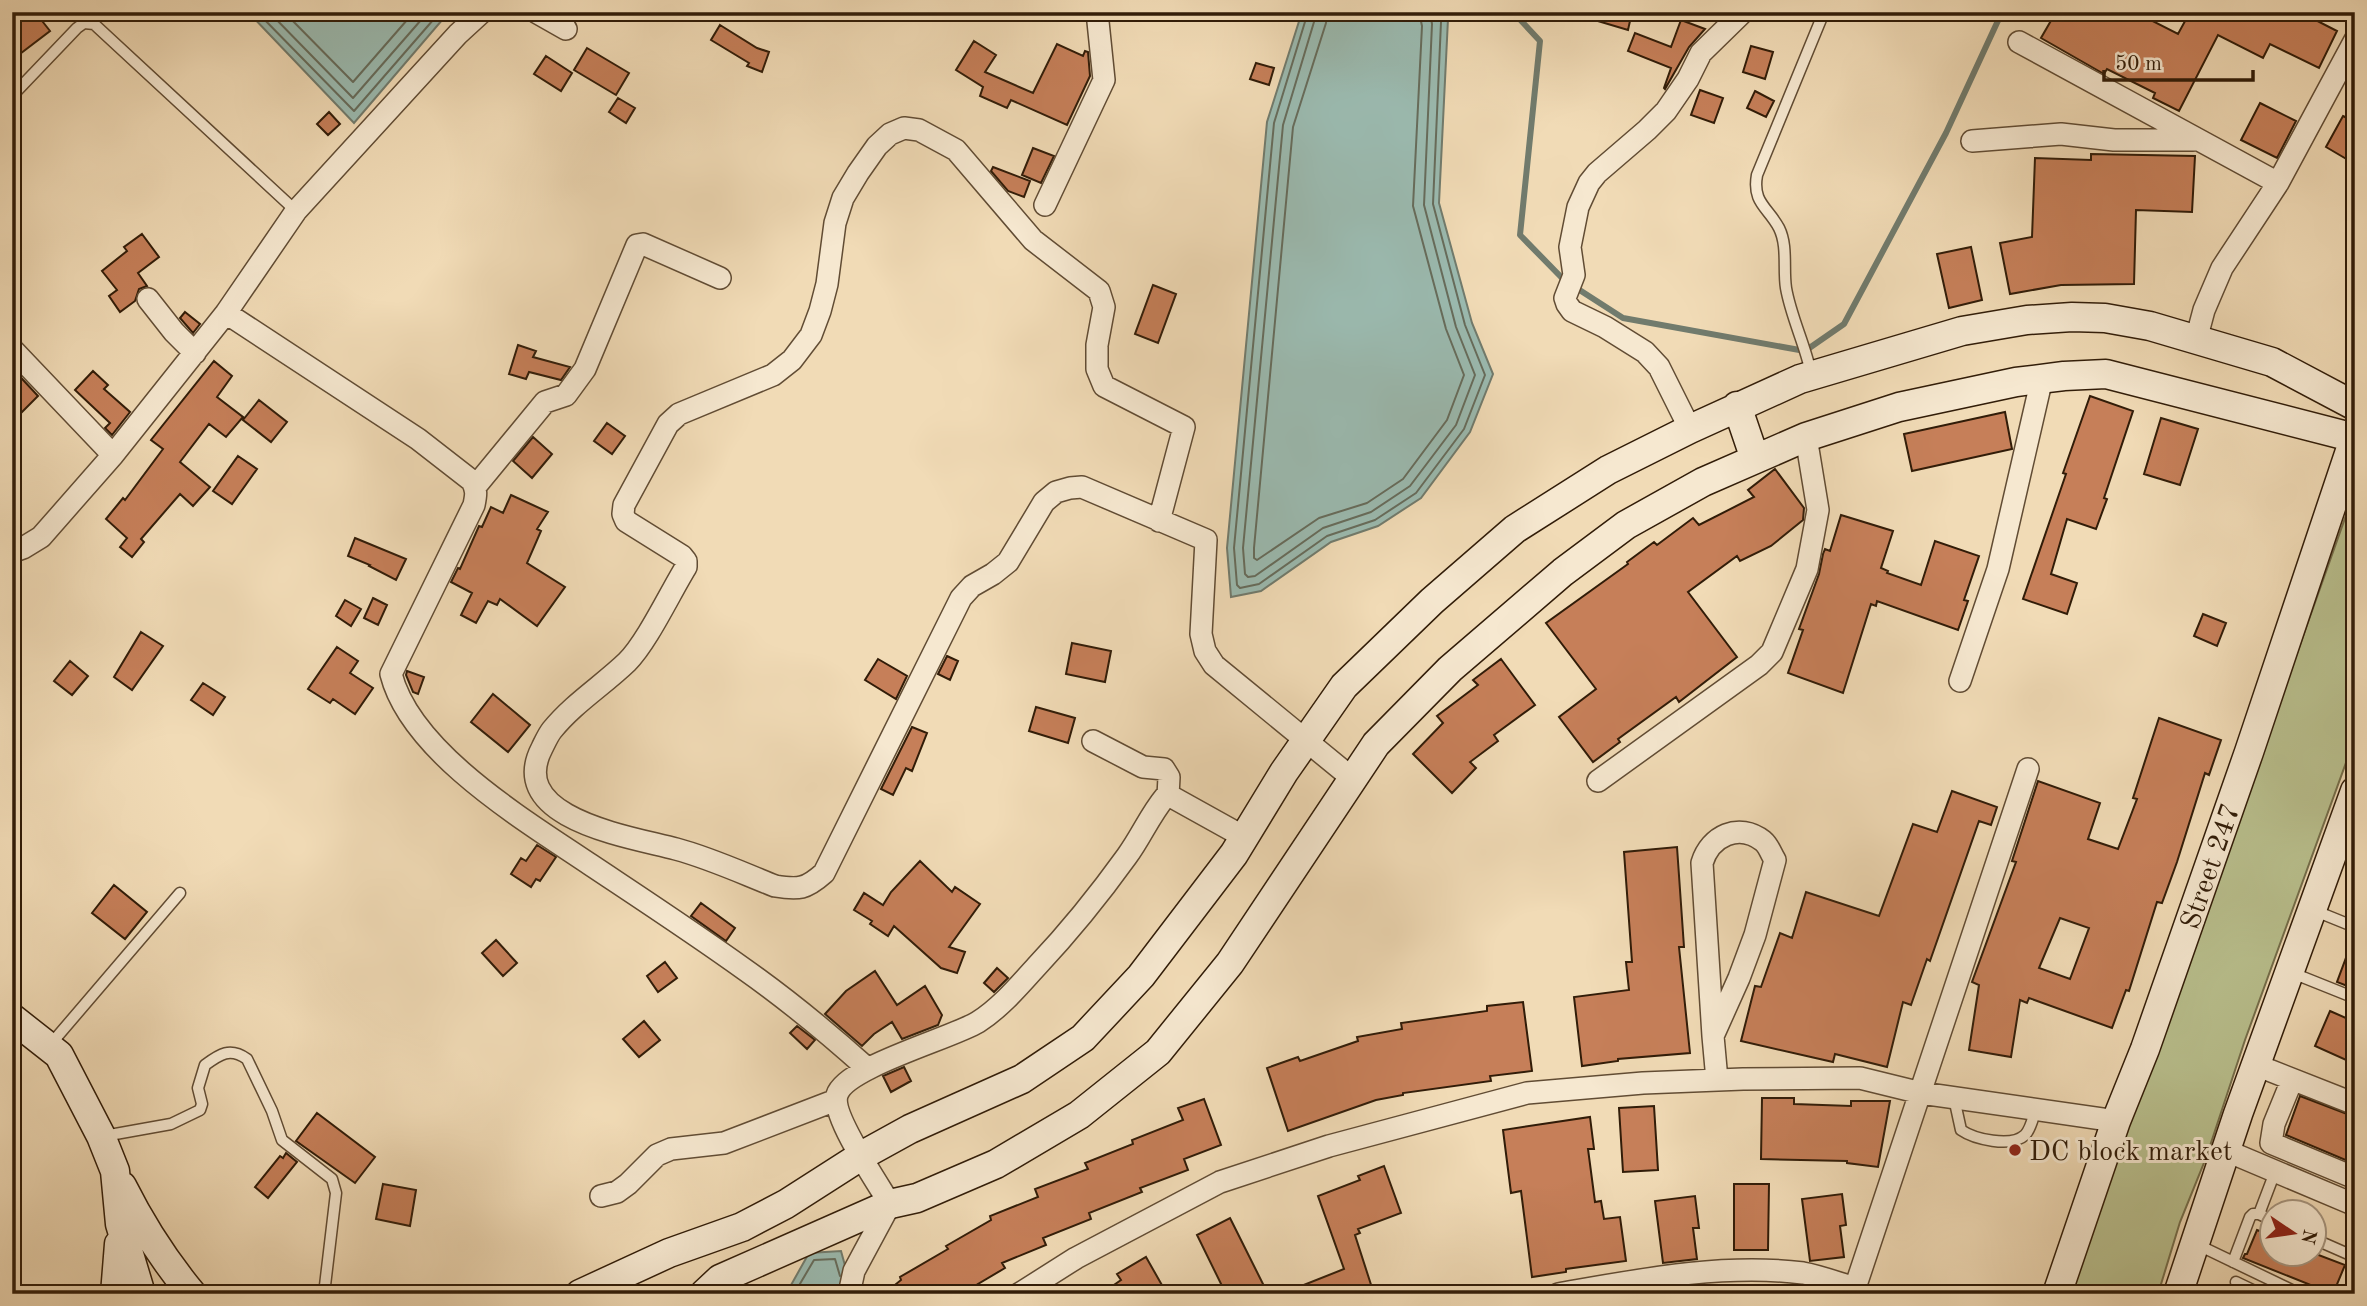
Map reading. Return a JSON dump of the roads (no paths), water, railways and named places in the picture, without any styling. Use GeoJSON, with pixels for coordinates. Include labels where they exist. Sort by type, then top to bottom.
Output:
{"type":"FeatureCollection","features":[{"type":"Feature","properties":{"kind":"street"},"geometry":{"type":"LineString","coordinates":[[12,552],[41,537],[113,455],[226,313],[296,211],[458,34],[482,12]]}},
{"type":"Feature","properties":{"kind":"street"},"geometry":{"type":"LineString","coordinates":[[536,12],[566,29]]}},
{"type":"Feature","properties":{"kind":"street"},"geometry":{"type":"LineString","coordinates":[[1045,205],[1104,80],[1097,12]]}},
{"type":"Feature","properties":{"kind":"street"},"geometry":{"type":"LineString","coordinates":[[1690,429],[1660,367],[1644,352],[1605,327],[1572,311],[1569,289],[1573,223],[1581,196],[1597,173],[1666,111],[1688,79],[1701,53],[1743,12]]}},
{"type":"Feature","properties":{"kind":"street"},"geometry":{"type":"LineString","coordinates":[[2196,340],[2204,310],[2222,268],[2278,183],[2355,40]]}},
{"type":"Feature","properties":{"kind":"street"},"geometry":{"type":"LineString","coordinates":[[2019,42],[2278,183]]}},
{"type":"Feature","properties":{"kind":"street"},"geometry":{"type":"LineString","coordinates":[[1159,521],[1184,427],[1104,386],[1097,369],[1097,345],[1104,307],[1099,291],[1033,240],[956,150],[919,130],[904,128],[897,131],[877,146],[843,198],[835,223],[827,284],[820,311],[805,344],[792,360],[773,375],[679,414],[668,424],[624,505],[623,514],[626,521],[682,556],[686,561],[686,568],[628,661],[579,701],[550,732],[536,759],[534,778],[539,790],[550,804],[585,823],[618,836],[685,852],[775,886],[810,886],[824,873],[961,598],[972,586],[1008,562],[1044,502],[1056,492],[1082,487],[1159,521],[1206,540],[1201,634],[1205,651],[1214,664],[1353,779]]}},
{"type":"Feature","properties":{"kind":"street"},"geometry":{"type":"LineString","coordinates":[[1972,141],[2061,134],[2114,140],[2198,140]]}},
{"type":"Feature","properties":{"kind":"street"},"geometry":{"type":"LineString","coordinates":[[475,487],[545,402],[566,395],[577,382],[585,369],[637,244],[641,243],[720,278]]}},
{"type":"Feature","properties":{"kind":"street"},"geometry":{"type":"LineString","coordinates":[[148,299],[195,353]]}},
{"type":"Feature","properties":{"kind":"street"},"geometry":{"type":"LineString","coordinates":[[226,313],[418,439],[472,481],[475,487],[477,492],[474,505],[391,674],[396,692],[410,716],[458,771],[519,816],[751,974],[869,1069]]}},
{"type":"Feature","properties":{"kind":"street"},"geometry":{"type":"LineString","coordinates":[[601,1196],[617,1192],[657,1156],[671,1149],[847,1128],[910,1129],[1022,1079],[1083,1038],[1141,976],[1244,837],[1344,686],[1432,601],[1515,529],[1608,470],[1737,406],[1810,365],[1962,331],[2027,320],[2105,318],[2150,326],[2272,362],[2355,406]]}},
{"type":"Feature","properties":{"kind":"street"},"geometry":{"type":"LineString","coordinates":[[12,349],[113,455]]}},
{"type":"Feature","properties":{"kind":"street"},"geometry":{"type":"LineString","coordinates":[[704,1294],[720,1279],[890,1204],[917,1198],[996,1164],[1079,1115],[1158,1052],[1230,963],[1376,744],[1450,668],[1563,572],[1626,525],[1703,482],[1806,437],[1899,407],[2042,379],[2106,374],[2354,438]]}},
{"type":"Feature","properties":{"kind":"street"},"geometry":{"type":"LineString","coordinates":[[1960,681],[1998,569],[2042,379]]}},
{"type":"Feature","properties":{"kind":"street"},"geometry":{"type":"LineString","coordinates":[[1737,406],[1755,459]]}},
{"type":"Feature","properties":{"kind":"street"},"geometry":{"type":"LineString","coordinates":[[1598,781],[1759,665],[1772,652],[1807,569],[1818,510],[1806,437]]}},
{"type":"Feature","properties":{"kind":"street","name":"Street 247"},"geometry":{"type":"LineString","coordinates":[[2057,1294],[2244,765],[2354,438]]}},
{"type":"Feature","properties":{"kind":"street"},"geometry":{"type":"LineString","coordinates":[[890,1204],[847,1128],[840,1088],[869,1069],[975,1023],[993,1010],[1073,928],[1129,854],[1161,802],[1168,796],[1169,777],[1164,769],[1143,767],[1093,741]]}},
{"type":"Feature","properties":{"kind":"street"},"geometry":{"type":"LineString","coordinates":[[1558,1294],[1665,1276],[1746,1270],[1805,1273],[1854,1291],[2028,769]]}},
{"type":"Feature","properties":{"kind":"street"},"geometry":{"type":"LineString","coordinates":[[2181,1293],[2256,1065],[2313,910],[2349,827],[2355,791]]}},
{"type":"Feature","properties":{"kind":"street"},"geometry":{"type":"LineString","coordinates":[[1168,796],[1244,837]]}},
{"type":"Feature","properties":{"kind":"street"},"geometry":{"type":"LineString","coordinates":[[1713,1036],[1740,978],[1755,935],[1775,860],[1766,843],[1755,836],[1741,833],[1727,834],[1713,842],[1705,851],[1702,863],[1713,1036],[1717,1080]]}},
{"type":"Feature","properties":{"kind":"street"},"geometry":{"type":"LineString","coordinates":[[12,1018],[59,1055],[101,1136],[144,1230],[192,1294]]}},
{"type":"Feature","properties":{"kind":"street"},"geometry":{"type":"LineString","coordinates":[[2256,1065],[2355,1104]]}},
{"type":"Feature","properties":{"kind":"street"},"geometry":{"type":"LineString","coordinates":[[1019,1294],[1076,1258],[1220,1182],[1329,1146],[1527,1093],[1643,1083],[1860,1078],[1921,1093],[2116,1121]]}},
{"type":"Feature","properties":{"kind":"street"},"geometry":{"type":"LineString","coordinates":[[2292,1080],[2274,1124],[2271,1143],[2355,1178]]}},
{"type":"Feature","properties":{"kind":"street"},"geometry":{"type":"LineString","coordinates":[[580,1294],[669,1253],[742,1227],[786,1204],[847,1128]]}},
{"type":"Feature","properties":{"kind":"street"},"geometry":{"type":"LineString","coordinates":[[2227,1151],[2355,1205]]}},
{"type":"Feature","properties":{"kind":"street"},"geometry":{"type":"LineString","coordinates":[[115,1171],[120,1224],[116,1294]]}},
{"type":"Feature","properties":{"kind":"street"},"geometry":{"type":"LineString","coordinates":[[849,1294],[854,1271],[890,1204]]}},
{"type":"Feature","properties":{"kind":"street"},"geometry":{"type":"LineString","coordinates":[[120,1224],[141,1294]]}},
{"type":"Feature","properties":{"kind":"lane"},"geometry":{"type":"LineString","coordinates":[[1810,365],[1787,289],[1782,235],[1757,197],[1755,186],[1757,175],[1824,12]]}},
{"type":"Feature","properties":{"kind":"lane"},"geometry":{"type":"LineString","coordinates":[[12,96],[77,28],[84,23],[93,24],[296,211]]}},
{"type":"Feature","properties":{"kind":"lane"},"geometry":{"type":"LineString","coordinates":[[48,1047],[180,892]]}},
{"type":"Feature","properties":{"kind":"lane"},"geometry":{"type":"LineString","coordinates":[[2313,910],[2355,927]]}},
{"type":"Feature","properties":{"kind":"lane"},"geometry":{"type":"LineString","coordinates":[[2290,972],[2355,998]]}},
{"type":"Feature","properties":{"kind":"lane"},"geometry":{"type":"LineString","coordinates":[[101,1136],[170,1124],[200,1110],[202,1104],[198,1088],[205,1065],[224,1052],[239,1053],[247,1059],[272,1111],[282,1140],[332,1179],[336,1193],[324,1294]]}},
{"type":"Feature","properties":{"kind":"lane"},"geometry":{"type":"LineString","coordinates":[[1954,1098],[1961,1130],[1967,1135],[2004,1142],[2017,1140],[2027,1134],[2036,1110]]}},
{"type":"Feature","properties":{"kind":"lane"},"geometry":{"type":"LineString","coordinates":[[2265,1198],[2275,1172]]}},
{"type":"Feature","properties":{"kind":"lane"},"geometry":{"type":"LineString","coordinates":[[2233,1262],[2250,1217],[2258,1214]]}},
{"type":"Feature","properties":{"kind":"lane"},"geometry":{"type":"LineString","coordinates":[[2196,1244],[2300,1294]]}},
{"type":"Feature","properties":{"kind":"lane"},"geometry":{"type":"LineString","coordinates":[[2328,1245],[2355,1257]]}},
{"type":"Feature","properties":{"kind":"lane"},"geometry":{"type":"LineString","coordinates":[[2348,1294],[2355,1273]]}},
{"type":"Feature","properties":{"kind":"lane"},"geometry":{"type":"LineString","coordinates":[[2236,1282],[2261,1294]]}},
{"type":"Feature","properties":{"kind":"water"},"geometry":{"type":"Polygon","coordinates":[[[248,12],[449,12],[354,123],[248,12]]]}},
{"type":"Feature","properties":{"kind":"water"},"geometry":{"type":"Polygon","coordinates":[[[1302,12],[1444,12],[1448,19],[1439,203],[1472,323],[1493,374],[1470,432],[1421,498],[1378,526],[1331,542],[1261,591],[1231,597],[1227,548],[1267,122],[1302,12]]]}},
{"type":"Feature","properties":{"kind":"water"},"geometry":{"type":"Polygon","coordinates":[[[841,1251],[849,1280],[844,1294],[786,1294],[809,1253],[841,1251]]]}},
{"type":"Feature","properties":{"kind":"waterway"},"geometry":{"type":"LineString","coordinates":[[1513,12],[1540,41],[1520,235],[1564,280],[1623,318],[1805,351],[1844,324],[1946,133],[2002,12]]}},
{"type":"Feature","properties":{"kind":"place","name":"DC block market"},"geometry":{"type":"Point","coordinates":[2015,1150]}}]}
